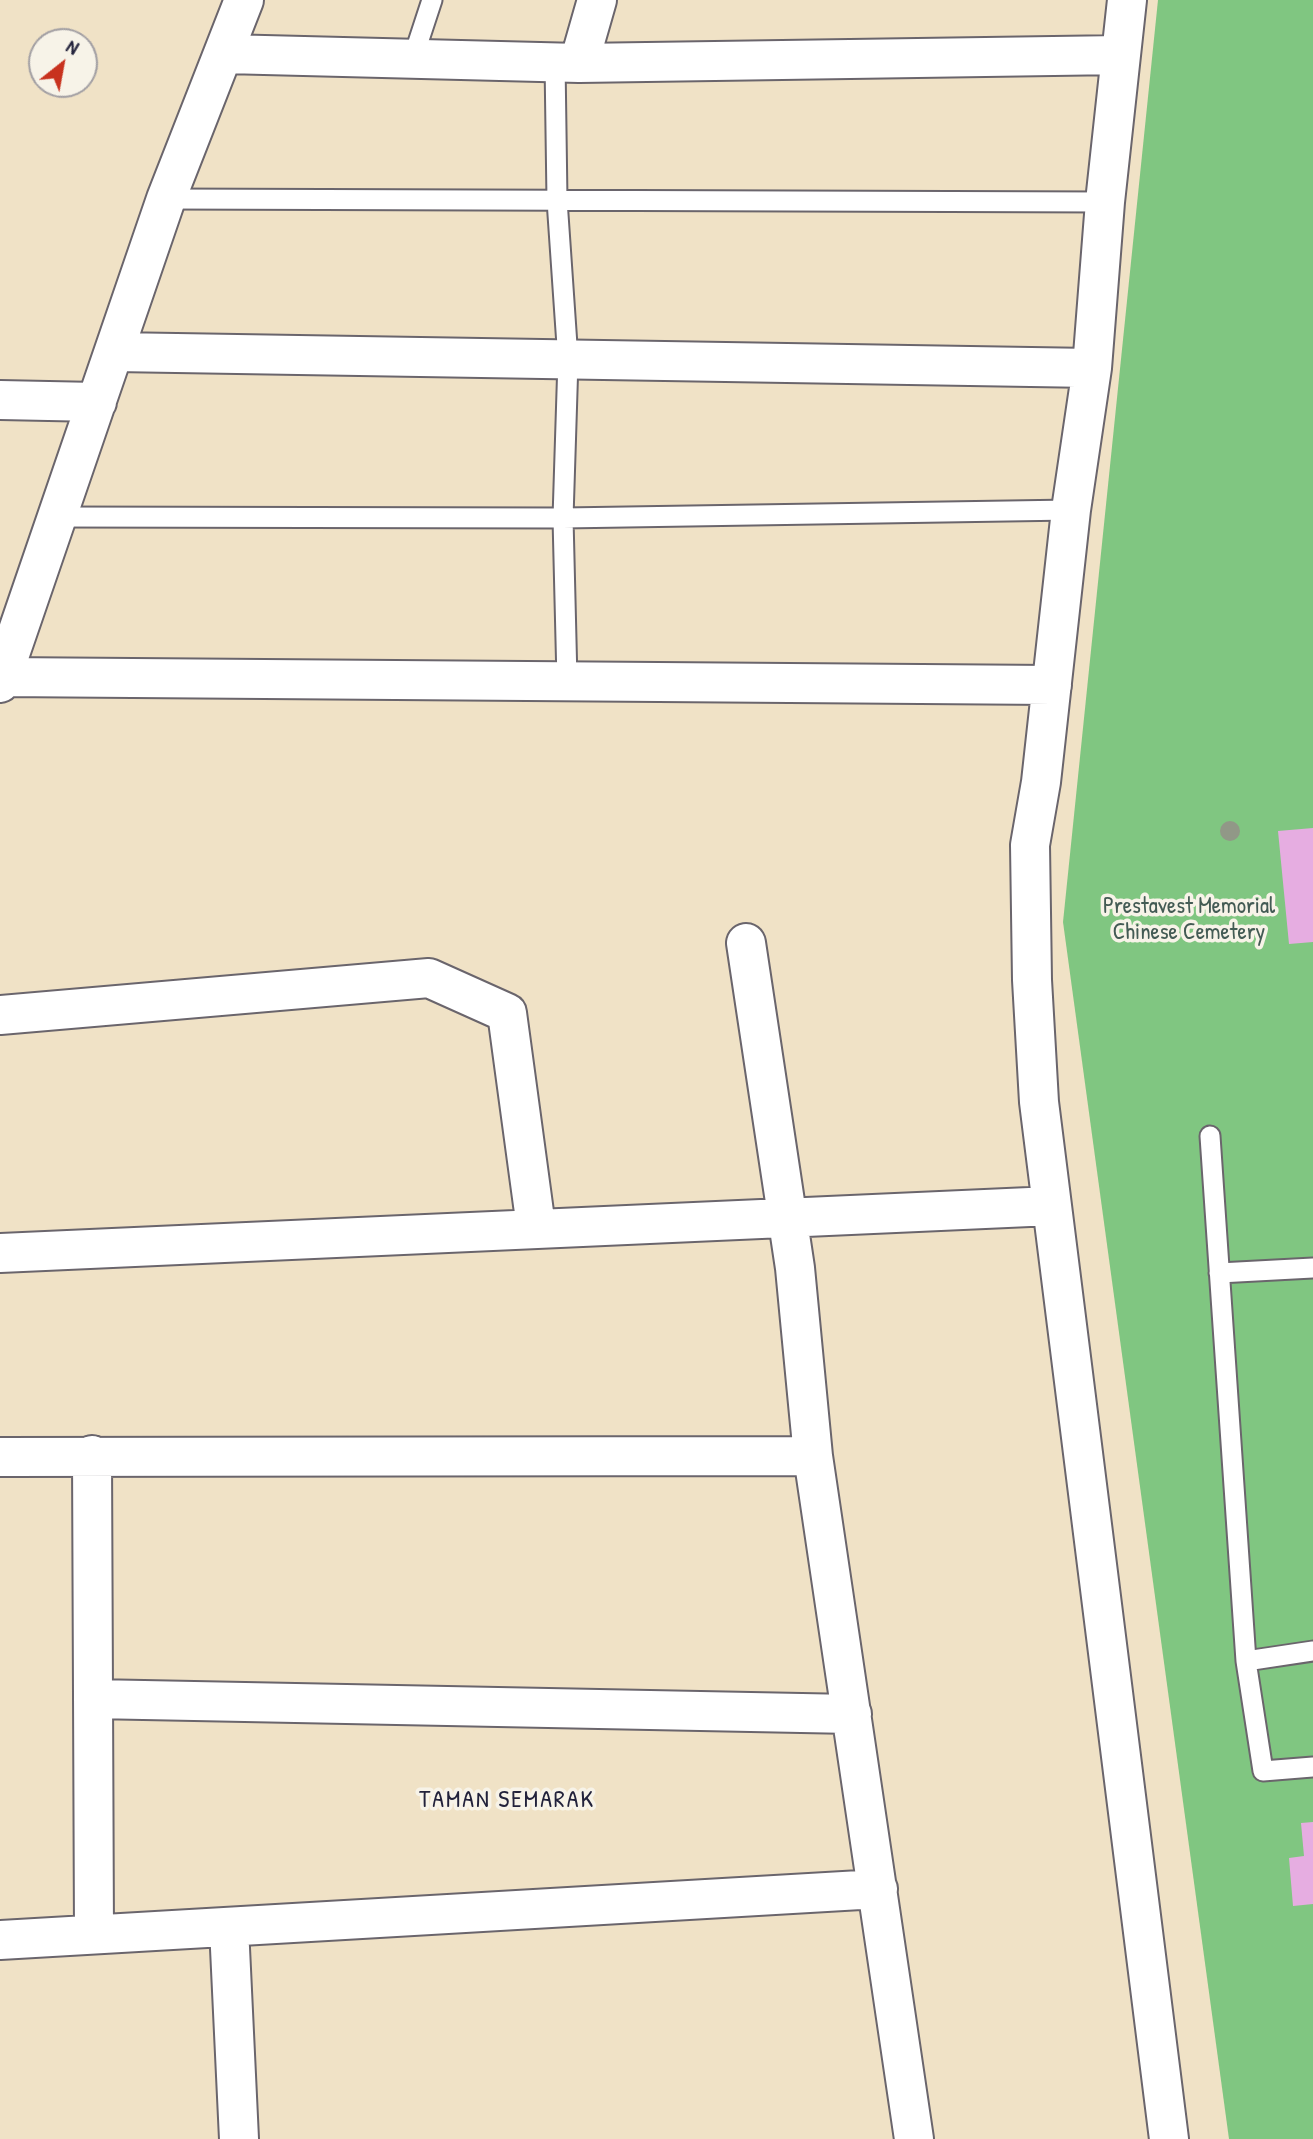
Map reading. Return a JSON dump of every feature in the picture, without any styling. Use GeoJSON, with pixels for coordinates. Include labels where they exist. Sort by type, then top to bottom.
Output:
{"type":"FeatureCollection","features":[{"type":"Feature","properties":{"kind":"street"},"geometry":{"type":"LineString","coordinates":[[244,0],[166,199],[1,680],[1052,685]]}},
{"type":"Feature","properties":{"kind":"street"},"geometry":{"type":"LineString","coordinates":[[567,62],[597,0]]}},
{"type":"Feature","properties":{"kind":"street"},"geometry":{"type":"LineString","coordinates":[[1127,0],[1105,202],[1092,368],[1071,510],[1052,685],[1030,845],[1032,980],[1038,1088],[1169,2139]]}},
{"type":"Feature","properties":{"kind":"street"},"geometry":{"type":"LineString","coordinates":[[225,54],[567,62],[1121,55]]}},
{"type":"Feature","properties":{"kind":"street"},"geometry":{"type":"LineString","coordinates":[[115,352],[1092,368]]}},
{"type":"Feature","properties":{"kind":"street"},"geometry":{"type":"LineString","coordinates":[[0,400],[97,402]]}},
{"type":"Feature","properties":{"kind":"street"},"geometry":{"type":"LineString","coordinates":[[746,943],[795,1268],[813,1456],[914,2139]]}},
{"type":"Feature","properties":{"kind":"street"},"geometry":{"type":"LineString","coordinates":[[0,1015],[429,978],[507,1013],[536,1227]]}},
{"type":"Feature","properties":{"kind":"street"},"geometry":{"type":"LineString","coordinates":[[0,1253],[1052,1206]]}},
{"type":"Feature","properties":{"kind":"street"},"geometry":{"type":"LineString","coordinates":[[92,1455],[94,1934]]}},
{"type":"Feature","properties":{"kind":"street"},"geometry":{"type":"LineString","coordinates":[[0,1457],[813,1456]]}},
{"type":"Feature","properties":{"kind":"street"},"geometry":{"type":"LineString","coordinates":[[93,1699],[852,1714]]}},
{"type":"Feature","properties":{"kind":"street"},"geometry":{"type":"LineString","coordinates":[[0,1940],[878,1889]]}},
{"type":"Feature","properties":{"kind":"street"},"geometry":{"type":"LineString","coordinates":[[229,1927],[239,2139]]}},
{"type":"Feature","properties":{"kind":"lane"},"geometry":{"type":"LineString","coordinates":[[413,58],[432,0]]}},
{"type":"Feature","properties":{"kind":"lane"},"geometry":{"type":"LineString","coordinates":[[567,62],[557,200],[568,360],[563,519],[567,681]]}},
{"type":"Feature","properties":{"kind":"lane"},"geometry":{"type":"LineString","coordinates":[[166,199],[1105,202]]}},
{"type":"Feature","properties":{"kind":"lane"},"geometry":{"type":"LineString","coordinates":[[57,517],[563,519],[1071,510]]}},
{"type":"Feature","properties":{"kind":"lane"},"geometry":{"type":"LineString","coordinates":[[1210,1136],[1246,1661],[1263,1771],[1313,1767]]}},
{"type":"Feature","properties":{"kind":"lane"},"geometry":{"type":"LineString","coordinates":[[1219,1273],[1313,1268]]}},
{"type":"Feature","properties":{"kind":"lane"},"geometry":{"type":"LineString","coordinates":[[1246,1661],[1313,1651]]}},
{"type":"Feature","properties":{"kind":"green space","name":"Prestavest Memorial Chinese Cemetery"},"geometry":{"type":"Polygon","coordinates":[[[1158,0],[1313,0],[1313,2139],[1229,2139],[1063,922],[1158,0]]]}},
{"type":"Feature","properties":{"kind":"building"},"geometry":{"type":"Polygon","coordinates":[[[1313,828],[1313,942],[1289,944],[1278,831],[1313,828]]]}},
{"type":"Feature","properties":{"kind":"building"},"geometry":{"type":"Polygon","coordinates":[[[1313,1822],[1313,1904],[1293,1906],[1289,1858],[1304,1856],[1301,1823],[1313,1822]]]}},
{"type":"Feature","properties":{"kind":"district","name":"TAMAN SEMARAK"},"geometry":{"type":"Point","coordinates":[507,1801]}}]}
